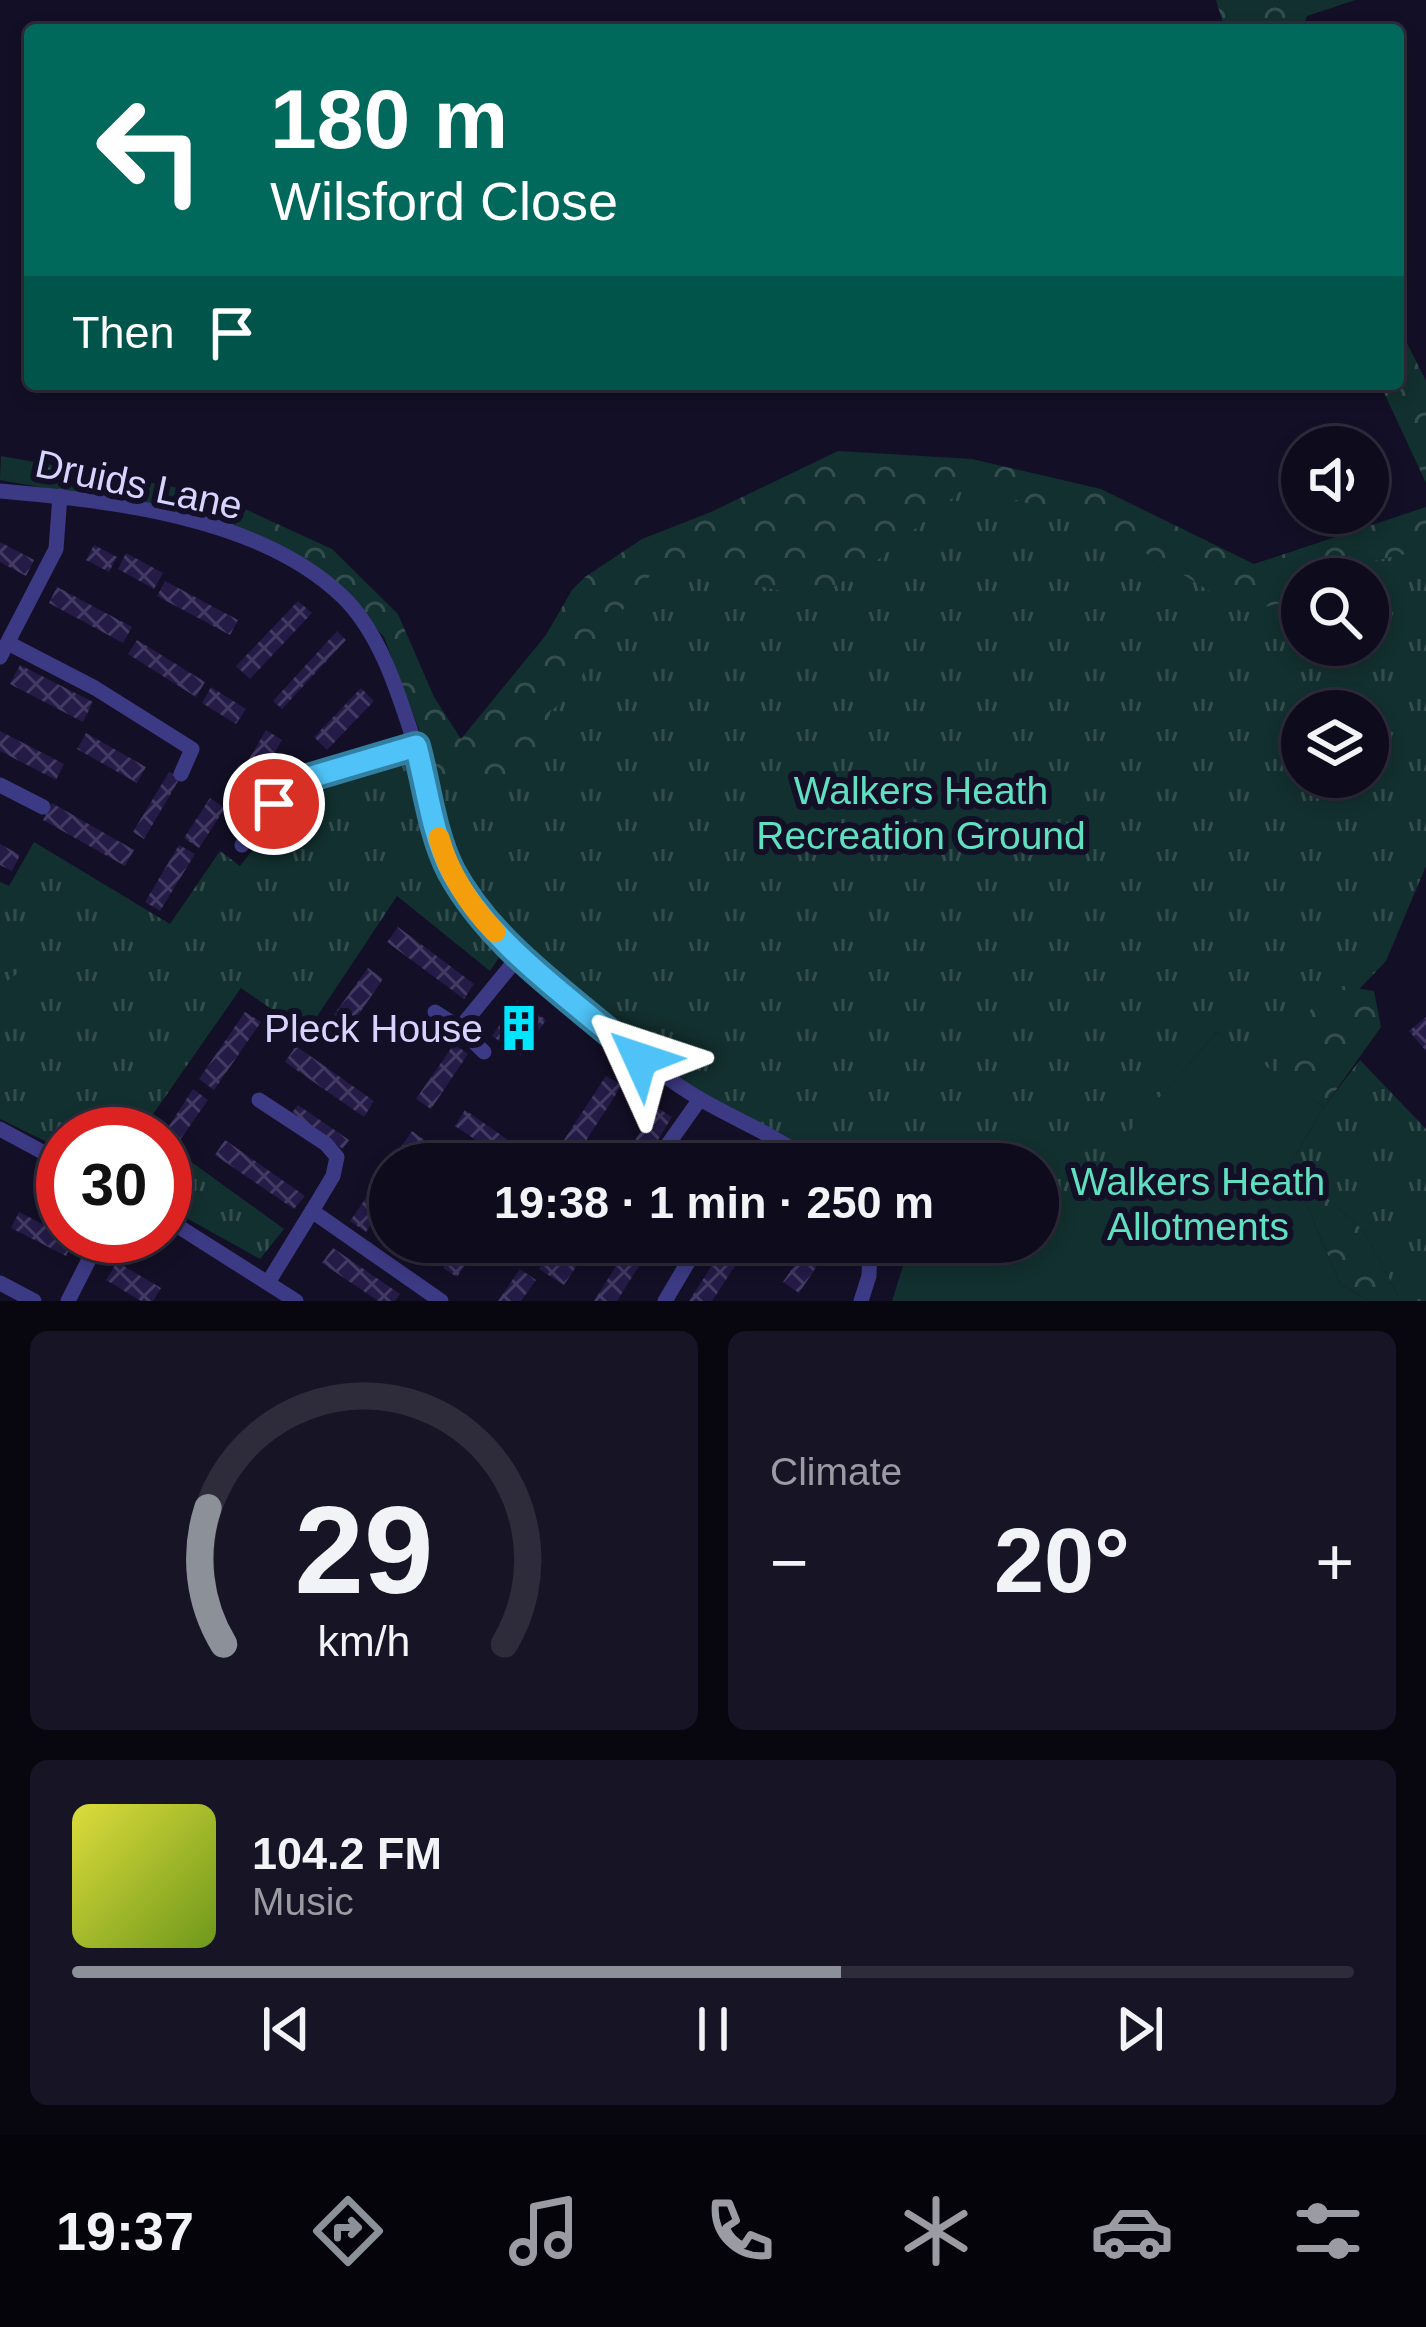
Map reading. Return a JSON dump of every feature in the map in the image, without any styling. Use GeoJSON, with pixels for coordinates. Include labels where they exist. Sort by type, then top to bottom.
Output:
{"type":"FeatureCollection","features":[{"type":"Feature","properties":{"kind":"street","name":"Druids Lane"},"geometry":{"type":"LineString","coordinates":[[0,491],[60,496],[226,531],[277,550],[345,599],[366,626],[397,688],[450,869],[480,916],[519,956],[640,1059],[700,1099],[785,1143]]}},
{"type":"Feature","properties":{"kind":"street"},"geometry":{"type":"LineString","coordinates":[[60,496],[56,549],[4,650],[95,688],[192,749],[181,773]]}},
{"type":"Feature","properties":{"kind":"street"},"geometry":{"type":"LineString","coordinates":[[242,845],[291,783],[416,746]]}},
{"type":"Feature","properties":{"kind":"street"},"geometry":{"type":"LineString","coordinates":[[0,785],[43,807]]}},
{"type":"Feature","properties":{"kind":"street"},"geometry":{"type":"LineString","coordinates":[[460,1028],[519,956]]}},
{"type":"Feature","properties":{"kind":"street"},"geometry":{"type":"LineString","coordinates":[[435,1012],[484,1052]]}},
{"type":"Feature","properties":{"kind":"street"},"geometry":{"type":"LineString","coordinates":[[669,1143],[700,1099]]}},
{"type":"Feature","properties":{"kind":"street"},"geometry":{"type":"LineString","coordinates":[[259,1100],[326,1144],[337,1157],[334,1175],[269,1281]]}},
{"type":"Feature","properties":{"kind":"street"},"geometry":{"type":"LineString","coordinates":[[0,1129],[36,1148]]}},
{"type":"Feature","properties":{"kind":"street"},"geometry":{"type":"LineString","coordinates":[[312,1211],[441,1301]]}},
{"type":"Feature","properties":{"kind":"street"},"geometry":{"type":"LineString","coordinates":[[192,1234],[296,1301]]}},
{"type":"Feature","properties":{"kind":"street"},"geometry":{"type":"LineString","coordinates":[[68,1301],[87,1263]]}},
{"type":"Feature","properties":{"kind":"street"},"geometry":{"type":"LineString","coordinates":[[665,1301],[688,1263]]}},
{"type":"Feature","properties":{"kind":"street"},"geometry":{"type":"LineString","coordinates":[[861,1301],[870,1263]]}},
{"type":"Feature","properties":{"kind":"street"},"geometry":{"type":"LineString","coordinates":[[0,1283],[34,1301]]}},
{"type":"Feature","properties":{"kind":"green space"},"geometry":{"type":"Polygon","coordinates":[[[1216,0],[1355,0],[1307,16],[1304,24],[1223,24],[1216,0]]]}},
{"type":"Feature","properties":{"kind":"green space"},"geometry":{"type":"Polygon","coordinates":[[[1404,337],[1426,381],[1426,483],[1383,390],[1404,390],[1404,337]]]}},
{"type":"Feature","properties":{"kind":"green space"},"geometry":{"type":"Polygon","coordinates":[[[838,451],[972,459],[1101,489],[1254,564],[1345,534],[1389,534],[1389,519],[1426,507],[1426,549],[1387,558],[1281,558],[1281,603],[1243,613],[1110,535],[1039,507],[963,489],[868,568],[812,598],[745,583],[693,554],[651,574],[599,640],[576,688],[550,712],[551,732],[497,789],[435,790],[426,748],[384,637],[334,580],[168,510],[0,480],[1,456],[170,486],[245,509],[332,549],[398,614],[434,697],[461,739],[546,635],[585,577],[642,539],[711,512],[838,451]]]}},
{"type":"Feature","properties":{"kind":"green space","name":"Walkers Heath Recreation Ground"},"geometry":{"type":"Polygon","coordinates":[[[972,459],[1253,580],[1281,570],[1281,666],[1389,666],[1389,558],[1318,558],[1426,521],[1426,866],[1386,961],[1277,1076],[1217,1032],[1059,1212],[1059,1143],[786,1143],[667,1071],[521,951],[481,907],[452,859],[435,790],[524,750],[585,577],[972,459]]]}},
{"type":"Feature","properties":{"kind":"green space"},"geometry":{"type":"Polygon","coordinates":[[[392,760],[409,765],[416,774],[439,868],[502,953],[490,971],[397,896],[306,1033],[241,988],[158,1107],[36,1107],[36,1137],[0,1119],[0,882],[9,886],[34,842],[170,924],[220,851],[240,866],[302,788],[392,760]]]}},
{"type":"Feature","properties":{"kind":"green space"},"geometry":{"type":"Polygon","coordinates":[[[28,966],[46,991],[4,1020],[0,986],[28,966]]]}},
{"type":"Feature","properties":{"kind":"green space"},"geometry":{"type":"Polygon","coordinates":[[[1342,986],[1374,991],[1381,1027],[1324,1107],[1277,1076],[1309,1012],[1342,986]]]}},
{"type":"Feature","properties":{"kind":"green space","name":"Walkers Heath Allotments"},"geometry":{"type":"Polygon","coordinates":[[[1217,1032],[1324,1107],[1290,1165],[1340,1284],[1370,1301],[892,1301],[906,1263],[1059,1263],[1059,1211],[1217,1032]]]}},
{"type":"Feature","properties":{"kind":"green space"},"geometry":{"type":"Polygon","coordinates":[[[1360,1060],[1426,1129],[1426,1301],[1401,1301],[1364,1231],[1290,1165],[1324,1107],[1360,1060]]]}},
{"type":"Feature","properties":{"kind":"green space"},"geometry":{"type":"Polygon","coordinates":[[[192,1163],[284,1229],[260,1259],[192,1221],[192,1163]]]}},
{"type":"Feature","properties":{"kind":"green space"},"geometry":{"type":"Polygon","coordinates":[[[1290,1165],[1364,1231],[1401,1301],[1370,1301],[1340,1284],[1290,1165]]]}},
{"type":"Feature","properties":{"kind":"building"},"geometry":{"type":"Polygon","coordinates":[[[0,542],[34,560],[26,576],[0,562],[0,542]]]}},
{"type":"Feature","properties":{"kind":"building"},"geometry":{"type":"Polygon","coordinates":[[[94,545],[117,557],[109,572],[86,560],[94,545]]]}},
{"type":"Feature","properties":{"kind":"building"},"geometry":{"type":"Polygon","coordinates":[[[126,553],[163,573],[154,589],[118,569],[126,553]]]}},
{"type":"Feature","properties":{"kind":"building"},"geometry":{"type":"Polygon","coordinates":[[[165,581],[238,620],[230,635],[157,596],[165,581]]]}},
{"type":"Feature","properties":{"kind":"building"},"geometry":{"type":"Polygon","coordinates":[[[57,587],[132,627],[123,643],[49,603],[57,587]]]}},
{"type":"Feature","properties":{"kind":"building"},"geometry":{"type":"Polygon","coordinates":[[[298,601],[312,613],[250,679],[236,666],[298,601]]]}},
{"type":"Feature","properties":{"kind":"building"},"geometry":{"type":"Polygon","coordinates":[[[337,631],[346,640],[282,709],[273,701],[337,631]]]}},
{"type":"Feature","properties":{"kind":"building"},"geometry":{"type":"Polygon","coordinates":[[[137,640],[205,682],[196,697],[128,654],[137,640]]]}},
{"type":"Feature","properties":{"kind":"building"},"geometry":{"type":"Polygon","coordinates":[[[20,665],[93,702],[83,722],[10,684],[20,665]]]}},
{"type":"Feature","properties":{"kind":"building"},"geometry":{"type":"Polygon","coordinates":[[[211,687],[246,709],[236,724],[202,703],[211,687]]]}},
{"type":"Feature","properties":{"kind":"building"},"geometry":{"type":"Polygon","coordinates":[[[361,688],[374,701],[327,750],[314,737],[361,688]]]}},
{"type":"Feature","properties":{"kind":"building"},"geometry":{"type":"Polygon","coordinates":[[[266,730],[282,740],[241,810],[225,800],[266,730]]]}},
{"type":"Feature","properties":{"kind":"building"},"geometry":{"type":"Polygon","coordinates":[[[0,731],[64,764],[56,780],[0,751],[0,731]]]}},
{"type":"Feature","properties":{"kind":"building"},"geometry":{"type":"Polygon","coordinates":[[[86,733],[146,767],[137,783],[77,749],[86,733]]]}},
{"type":"Feature","properties":{"kind":"building"},"geometry":{"type":"Polygon","coordinates":[[[169,772],[180,778],[144,839],[133,832],[169,772]]]}},
{"type":"Feature","properties":{"kind":"building"},"geometry":{"type":"Polygon","coordinates":[[[210,798],[225,808],[199,848],[184,838],[210,798]]]}},
{"type":"Feature","properties":{"kind":"building"},"geometry":{"type":"Polygon","coordinates":[[[52,803],[134,850],[125,866],[43,820],[52,803]]]}},
{"type":"Feature","properties":{"kind":"building"},"geometry":{"type":"Polygon","coordinates":[[[0,844],[20,855],[12,871],[0,865],[0,844]]]}},
{"type":"Feature","properties":{"kind":"building"},"geometry":{"type":"Polygon","coordinates":[[[179,845],[195,854],[160,911],[145,902],[179,845]]]}},
{"type":"Feature","properties":{"kind":"building"},"geometry":{"type":"Polygon","coordinates":[[[398,927],[474,984],[464,999],[387,942],[398,927]]]}},
{"type":"Feature","properties":{"kind":"building"},"geometry":{"type":"Polygon","coordinates":[[[368,968],[383,979],[339,1043],[322,1031],[368,968]]]}},
{"type":"Feature","properties":{"kind":"building","name":"Pleck House"},"geometry":{"type":"Polygon","coordinates":[[[517,1000],[546,1020],[521,1056],[492,1036],[517,1000]]]}},
{"type":"Feature","properties":{"kind":"building"},"geometry":{"type":"Polygon","coordinates":[[[245,1012],[261,1022],[214,1090],[199,1079],[245,1012]]]}},
{"type":"Feature","properties":{"kind":"building"},"geometry":{"type":"Polygon","coordinates":[[[1426,1017],[1426,1051],[1409,1031],[1426,1017]]]}},
{"type":"Feature","properties":{"kind":"building"},"geometry":{"type":"Polygon","coordinates":[[[454,1044],[468,1054],[431,1109],[416,1099],[454,1044]]]}},
{"type":"Feature","properties":{"kind":"building"},"geometry":{"type":"Polygon","coordinates":[[[296,1046],[374,1101],[364,1117],[285,1062],[296,1046]]]}},
{"type":"Feature","properties":{"kind":"building"},"geometry":{"type":"Polygon","coordinates":[[[606,1076],[622,1085],[584,1143],[562,1143],[606,1076]]]}},
{"type":"Feature","properties":{"kind":"building"},"geometry":{"type":"Polygon","coordinates":[[[193,1089],[208,1100],[192,1123],[192,1107],[181,1107],[193,1089]]]}},
{"type":"Feature","properties":{"kind":"building"},"geometry":{"type":"Polygon","coordinates":[[[298,1105],[349,1140],[343,1149],[291,1114],[298,1105]]]}},
{"type":"Feature","properties":{"kind":"building"},"geometry":{"type":"Polygon","coordinates":[[[656,1107],[672,1117],[656,1143],[633,1143],[656,1107]]]}},
{"type":"Feature","properties":{"kind":"building"},"geometry":{"type":"Polygon","coordinates":[[[465,1110],[512,1143],[480,1143],[455,1126],[465,1110]]]}},
{"type":"Feature","properties":{"kind":"building"},"geometry":{"type":"Polygon","coordinates":[[[412,1131],[427,1142],[426,1143],[404,1143],[412,1131]]]}},
{"type":"Feature","properties":{"kind":"building"},"geometry":{"type":"Polygon","coordinates":[[[225,1140],[305,1196],[294,1209],[215,1155],[225,1140]]]}},
{"type":"Feature","properties":{"kind":"building"},"geometry":{"type":"Polygon","coordinates":[[[369,1193],[366,1232],[350,1221],[369,1193]]]}},
{"type":"Feature","properties":{"kind":"building"},"geometry":{"type":"Polygon","coordinates":[[[19,1212],[36,1221],[36,1241],[11,1228],[19,1212]]]}},
{"type":"Feature","properties":{"kind":"building"},"geometry":{"type":"Polygon","coordinates":[[[333,1248],[400,1294],[395,1301],[378,1301],[322,1263],[333,1248]]]}},
{"type":"Feature","properties":{"kind":"building"},"geometry":{"type":"Polygon","coordinates":[[[119,1263],[161,1288],[153,1301],[141,1301],[106,1280],[119,1263]]]}},
{"type":"Feature","properties":{"kind":"building"},"geometry":{"type":"Polygon","coordinates":[[[446,1263],[467,1263],[457,1277],[443,1268],[446,1263]]]}},
{"type":"Feature","properties":{"kind":"building"},"geometry":{"type":"Polygon","coordinates":[[[543,1263],[578,1263],[564,1285],[539,1269],[543,1263]]]}},
{"type":"Feature","properties":{"kind":"building"},"geometry":{"type":"Polygon","coordinates":[[[618,1263],[641,1263],[617,1301],[594,1301],[618,1263]]]}},
{"type":"Feature","properties":{"kind":"building"},"geometry":{"type":"Polygon","coordinates":[[[714,1263],[737,1263],[712,1301],[689,1301],[714,1263]]]}},
{"type":"Feature","properties":{"kind":"building"},"geometry":{"type":"Polygon","coordinates":[[[796,1263],[819,1263],[799,1293],[783,1282],[796,1263]]]}},
{"type":"Feature","properties":{"kind":"building"},"geometry":{"type":"Polygon","coordinates":[[[520,1269],[536,1280],[521,1301],[498,1301],[520,1269]]]}},
{"type":"Feature","properties":{"kind":"slow traffic"},"geometry":{"type":"LineString","coordinates":[[439,838],[450,869],[495,932]]}},
{"type":"Feature","properties":{"kind":"place","name":"Pleck House"},"geometry":{"type":"Point","coordinates":[519,1028]}},
{"type":"Feature","properties":{"kind":"route"},"geometry":{"type":"LineString","coordinates":[[274,804],[291,783],[416,746],[450,869],[480,916],[519,956],[640,1059]]}}]}
